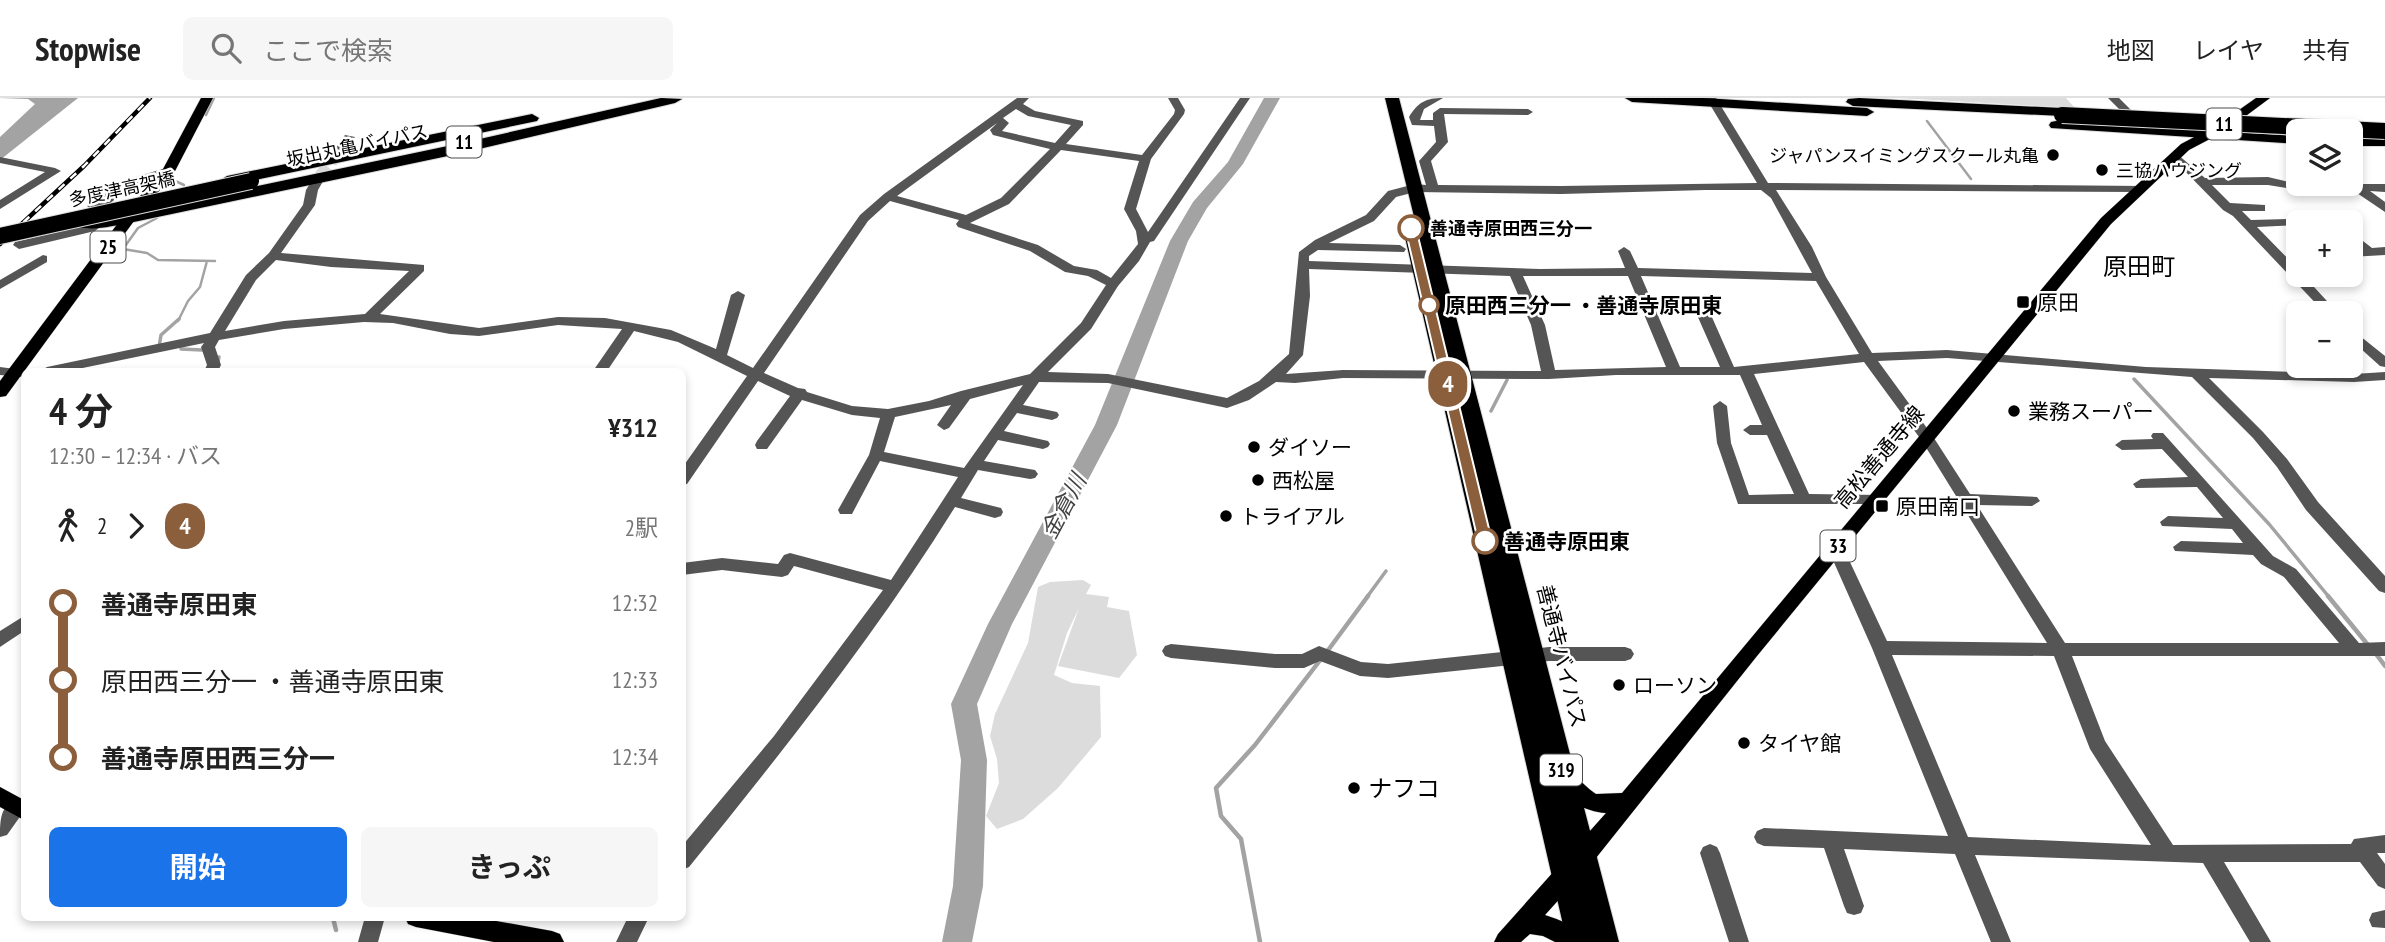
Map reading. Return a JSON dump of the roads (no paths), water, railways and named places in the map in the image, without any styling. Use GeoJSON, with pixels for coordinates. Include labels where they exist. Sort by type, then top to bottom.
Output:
{"type":"FeatureCollection","features":[{"type":"Feature","properties":{"kind":"highway"},"geometry":{"type":"LineString","coordinates":[[77,221],[145,199],[640,98]]}},
{"type":"Feature","properties":{"kind":"highway","name":"坂出丸亀バイパス"},"geometry":{"type":"LineString","coordinates":[[251,184],[655,98]]}},
{"type":"Feature","properties":{"kind":"highway"},"geometry":{"type":"LineString","coordinates":[[97,213],[129,218],[677,98]]}},
{"type":"Feature","properties":{"kind":"highway","name":"坂出丸亀バイパス"},"geometry":{"type":"LineString","coordinates":[[251,184],[677,98]]}},
{"type":"Feature","properties":{"kind":"highway","name":"11"},"geometry":{"type":"LineString","coordinates":[[1632,98],[1869,112],[2267,127],[2385,128]]}},
{"type":"Feature","properties":{"kind":"highway","name":"11"},"geometry":{"type":"LineString","coordinates":[[1775,98],[1983,106],[2196,120],[2385,128]]}},
{"type":"Feature","properties":{"kind":"highway","name":"善通寺バイパス"},"geometry":{"type":"LineString","coordinates":[[1386,99],[1417,188],[1428,269],[1523,657],[1581,942]]}},
{"type":"Feature","properties":{"kind":"highway","name":"11"},"geometry":{"type":"LineString","coordinates":[[1853,102],[2286,134]]}},
{"type":"Feature","properties":{"kind":"highway"},"geometry":{"type":"LineString","coordinates":[[1869,112],[2286,139]]}},
{"type":"Feature","properties":{"kind":"highway"},"geometry":{"type":"LineString","coordinates":[[2363,138],[2385,137]]}},
{"type":"Feature","properties":{"kind":"highway"},"geometry":{"type":"LineString","coordinates":[[2363,140],[2385,142]]}},
{"type":"Feature","properties":{"kind":"highway","name":"多度津高架橋"},"geometry":{"type":"LineString","coordinates":[[1,234],[251,184]]}},
{"type":"Feature","properties":{"kind":"highway","name":"善通寺バイパス"},"geometry":{"type":"LineString","coordinates":[[1523,657],[1564,780],[1605,942]]}},
{"type":"Feature","properties":{"kind":"main road","name":"25"},"geometry":{"type":"LineString","coordinates":[[0,392],[129,218],[169,170],[207,98]]}},
{"type":"Feature","properties":{"kind":"main road","name":"高松善通寺線"},"geometry":{"type":"LineString","coordinates":[[1506,942],[1584,856],[2106,221],[2180,152],[2233,121],[2258,100]]}},
{"type":"Feature","properties":{"kind":"main road"},"geometry":{"type":"LineString","coordinates":[[2258,100],[2256,113],[2278,123]]}},
{"type":"Feature","properties":{"kind":"main road"},"geometry":{"type":"LineString","coordinates":[[2196,120],[2213,126],[2214,130],[2208,134]]}},
{"type":"Feature","properties":{"kind":"main road"},"geometry":{"type":"LineString","coordinates":[[2233,121],[2229,131],[2257,138]]}},
{"type":"Feature","properties":{"kind":"main road"},"geometry":{"type":"LineString","coordinates":[[2170,133],[2184,139],[2180,152]]}},
{"type":"Feature","properties":{"kind":"main road"},"geometry":{"type":"LineString","coordinates":[[1564,780],[1579,796],[1593,803],[1605,806],[1628,801]]}},
{"type":"Feature","properties":{"kind":"main road"},"geometry":{"type":"LineString","coordinates":[[438,921],[552,942]]}},
{"type":"Feature","properties":{"kind":"main road"},"geometry":{"type":"LineString","coordinates":[[1523,924],[1542,924],[1560,931],[1573,942]]}},
{"type":"Feature","properties":{"kind":"street"},"geometry":{"type":"LineString","coordinates":[[686,856],[781,741],[895,587],[994,435],[1035,378],[1086,326],[1113,284],[1142,249],[1142,232],[1130,209],[1145,159],[1179,114],[1180,110],[1173,98]]}},
{"type":"Feature","properties":{"kind":"street"},"geometry":{"type":"LineString","coordinates":[[1438,98],[1420,107],[1414,117],[1416,123],[1439,123]]}},
{"type":"Feature","properties":{"kind":"street"},"geometry":{"type":"LineString","coordinates":[[2113,98],[2132,116]]}},
{"type":"Feature","properties":{"kind":"street"},"geometry":{"type":"LineString","coordinates":[[1143,240],[1150,238],[1244,99]]}},
{"type":"Feature","properties":{"kind":"street"},"geometry":{"type":"LineString","coordinates":[[686,474],[851,235],[887,197],[1020,101],[1032,114],[1079,123],[1005,201],[962,224],[1034,248],[1070,269],[1092,274],[1113,284]]}},
{"type":"Feature","properties":{"kind":"street"},"geometry":{"type":"LineString","coordinates":[[1713,101],[1765,187],[1776,196],[1806,247],[1820,278],[1868,357],[1927,438],[2060,649],[2097,744],[2168,854]]}},
{"type":"Feature","properties":{"kind":"street"},"geometry":{"type":"LineString","coordinates":[[1417,188],[1425,161],[1442,142],[1438,113],[1440,111],[1528,112]]}},
{"type":"Feature","properties":{"kind":"street"},"geometry":{"type":"LineString","coordinates":[[995,118],[1004,123],[996,130],[997,133],[1145,159]]}},
{"type":"Feature","properties":{"kind":"street"},"geometry":{"type":"LineString","coordinates":[[334,159],[349,137]]}},
{"type":"Feature","properties":{"kind":"street"},"geometry":{"type":"LineString","coordinates":[[2180,152],[2201,182],[2247,224],[2321,301]]}},
{"type":"Feature","properties":{"kind":"street"},"geometry":{"type":"LineString","coordinates":[[0,160],[55,171],[0,205]]}},
{"type":"Feature","properties":{"kind":"street"},"geometry":{"type":"LineString","coordinates":[[19,245],[91,228],[104,202],[130,182],[169,170]]}},
{"type":"Feature","properties":{"kind":"street"},"geometry":{"type":"LineString","coordinates":[[213,368],[208,347],[251,278],[273,256],[309,205],[319,177]]}},
{"type":"Feature","properties":{"kind":"street"},"geometry":{"type":"LineString","coordinates":[[2201,182],[2269,181],[2286,184]]}},
{"type":"Feature","properties":{"kind":"street"},"geometry":{"type":"LineString","coordinates":[[2363,187],[2385,188]]}},
{"type":"Feature","properties":{"kind":"street"},"geometry":{"type":"LineString","coordinates":[[61,368],[215,335],[283,324],[369,318],[461,332],[569,321],[630,327],[686,340],[755,374],[848,409],[889,414],[1035,378],[1063,375],[1097,377],[1227,404],[1235,403],[1273,377],[1291,362],[1299,347],[1303,255],[1314,246],[1370,218],[1388,197],[1417,188],[2139,188]]}},
{"type":"Feature","properties":{"kind":"street"},"geometry":{"type":"LineString","coordinates":[[2363,192],[2385,208]]}},
{"type":"Feature","properties":{"kind":"street"},"geometry":{"type":"LineString","coordinates":[[887,197],[967,219]]}},
{"type":"Feature","properties":{"kind":"street"},"geometry":{"type":"LineString","coordinates":[[2227,207],[2261,208]]}},
{"type":"Feature","properties":{"kind":"street"},"geometry":{"type":"LineString","coordinates":[[45,219],[93,209],[97,213]]}},
{"type":"Feature","properties":{"kind":"street"},"geometry":{"type":"LineString","coordinates":[[2247,224],[2286,222]]}},
{"type":"Feature","properties":{"kind":"street"},"geometry":{"type":"LineString","coordinates":[[2363,243],[2379,252]]}},
{"type":"Feature","properties":{"kind":"street"},"geometry":{"type":"LineString","coordinates":[[1314,246],[1400,248]]}},
{"type":"Feature","properties":{"kind":"street"},"geometry":{"type":"LineString","coordinates":[[1624,251],[1675,371]]}},
{"type":"Feature","properties":{"kind":"street"},"geometry":{"type":"LineString","coordinates":[[273,256],[331,263],[419,268],[369,318]]}},
{"type":"Feature","properties":{"kind":"street"},"geometry":{"type":"LineString","coordinates":[[0,285],[43,259]]}},
{"type":"Feature","properties":{"kind":"street"},"geometry":{"type":"LineString","coordinates":[[1303,265],[1820,278]]}},
{"type":"Feature","properties":{"kind":"street"},"geometry":{"type":"LineString","coordinates":[[1515,272],[1538,325],[1549,375]]}},
{"type":"Feature","properties":{"kind":"street"},"geometry":{"type":"LineString","coordinates":[[720,356],[738,295]]}},
{"type":"Feature","properties":{"kind":"street"},"geometry":{"type":"LineString","coordinates":[[1704,315],[1772,430],[1804,499]]}},
{"type":"Feature","properties":{"kind":"street"},"geometry":{"type":"LineString","coordinates":[[602,368],[630,327]]}},
{"type":"Feature","properties":{"kind":"street"},"geometry":{"type":"LineString","coordinates":[[2363,343],[2385,363]]}},
{"type":"Feature","properties":{"kind":"street"},"geometry":{"type":"LineString","coordinates":[[1273,377],[1295,379],[1343,374],[1454,376],[1737,371],[1868,357],[1947,354],[2195,373],[2354,378],[2385,376]]}},
{"type":"Feature","properties":{"kind":"street"},"geometry":{"type":"LineString","coordinates":[[2195,373],[2258,435],[2282,463],[2312,506],[2385,587]]}},
{"type":"Feature","properties":{"kind":"street"},"geometry":{"type":"LineString","coordinates":[[762,445],[800,392]]}},
{"type":"Feature","properties":{"kind":"street"},"geometry":{"type":"LineString","coordinates":[[944,425],[966,394]]}},
{"type":"Feature","properties":{"kind":"street"},"geometry":{"type":"LineString","coordinates":[[1720,406],[1724,443],[1743,500],[1876,499]]}},
{"type":"Feature","properties":{"kind":"street"},"geometry":{"type":"LineString","coordinates":[[1013,408],[1052,415]]}},
{"type":"Feature","properties":{"kind":"street"},"geometry":{"type":"LineString","coordinates":[[846,510],[876,455],[889,414]]}},
{"type":"Feature","properties":{"kind":"street"},"geometry":{"type":"LineString","coordinates":[[1750,430],[1772,430]]}},
{"type":"Feature","properties":{"kind":"street"},"geometry":{"type":"LineString","coordinates":[[994,435],[1043,444]]}},
{"type":"Feature","properties":{"kind":"street"},"geometry":{"type":"LineString","coordinates":[[2122,446],[2161,440],[2201,482],[2256,549],[2267,560],[2290,573],[2353,648]]}},
{"type":"Feature","properties":{"kind":"street"},"geometry":{"type":"LineString","coordinates":[[876,455],[972,469],[1030,474]]}},
{"type":"Feature","properties":{"kind":"street"},"geometry":{"type":"LineString","coordinates":[[2141,484],[2201,482]]}},
{"type":"Feature","properties":{"kind":"street"},"geometry":{"type":"LineString","coordinates":[[1964,499],[2032,501]]}},
{"type":"Feature","properties":{"kind":"street"},"geometry":{"type":"LineString","coordinates":[[952,501],[995,512]]}},
{"type":"Feature","properties":{"kind":"street"},"geometry":{"type":"LineString","coordinates":[[2168,522],[2237,524]]}},
{"type":"Feature","properties":{"kind":"street"},"geometry":{"type":"LineString","coordinates":[[2180,547],[2256,549]]}},
{"type":"Feature","properties":{"kind":"street"},"geometry":{"type":"LineString","coordinates":[[1836,549],[1881,648],[2001,942]]}},
{"type":"Feature","properties":{"kind":"street"},"geometry":{"type":"LineString","coordinates":[[686,568],[722,564],[782,571],[790,559],[895,587]]}},
{"type":"Feature","properties":{"kind":"street"},"geometry":{"type":"LineString","coordinates":[[0,640],[21,624]]}},
{"type":"Feature","properties":{"kind":"street"},"geometry":{"type":"LineString","coordinates":[[1881,648],[2203,651],[2385,649]]}},
{"type":"Feature","properties":{"kind":"street"},"geometry":{"type":"LineString","coordinates":[[1171,651],[1253,661],[1304,662],[1323,654],[1360,669],[1388,671],[1549,653],[1625,654]]}},
{"type":"Feature","properties":{"kind":"street"},"geometry":{"type":"LineString","coordinates":[[0,829],[14,805]]}},
{"type":"Feature","properties":{"kind":"street"},"geometry":{"type":"LineString","coordinates":[[1764,837],[2168,854],[2365,853]]}},
{"type":"Feature","properties":{"kind":"street"},"geometry":{"type":"LineString","coordinates":[[1831,839],[1854,906]]}},
{"type":"Feature","properties":{"kind":"street"},"geometry":{"type":"LineString","coordinates":[[2385,844],[2361,845],[2385,880]]}},
{"type":"Feature","properties":{"kind":"street"},"geometry":{"type":"LineString","coordinates":[[2207,852],[2261,942]]}},
{"type":"Feature","properties":{"kind":"street"},"geometry":{"type":"LineString","coordinates":[[1710,853],[1740,942]]}},
{"type":"Feature","properties":{"kind":"street"},"geometry":{"type":"LineString","coordinates":[[368,942],[374,921]]}},
{"type":"Feature","properties":{"kind":"street"},"geometry":{"type":"LineString","coordinates":[[626,942],[637,921]]}},
{"type":"Feature","properties":{"kind":"waterway"},"geometry":{"type":"LineString","coordinates":[[206,115],[214,98]]}},
{"type":"Feature","properties":{"kind":"waterway","name":"金倉川"},"geometry":{"type":"LineString","coordinates":[[957,942],[968,886],[974,760],[964,704],[1000,624],[1106,425],[1179,241],[1199,206],[1235,164],[1272,98]]}},
{"type":"Feature","properties":{"kind":"waterway"},"geometry":{"type":"LineString","coordinates":[[1927,121],[1971,179]]}},
{"type":"Feature","properties":{"kind":"waterway"},"geometry":{"type":"LineString","coordinates":[[173,180],[184,185]]}},
{"type":"Feature","properties":{"kind":"waterway"},"geometry":{"type":"LineString","coordinates":[[157,218],[138,228],[123,249],[147,253],[158,260],[215,261]]}},
{"type":"Feature","properties":{"kind":"waterway"},"geometry":{"type":"LineString","coordinates":[[179,319],[188,301],[200,287],[207,261]]}},
{"type":"Feature","properties":{"kind":"waterway"},"geometry":{"type":"LineString","coordinates":[[159,347],[161,335],[179,319]]}},
{"type":"Feature","properties":{"kind":"waterway"},"geometry":{"type":"LineString","coordinates":[[181,349],[202,350]]}},
{"type":"Feature","properties":{"kind":"waterway"},"geometry":{"type":"LineString","coordinates":[[217,368],[219,357]]}},
{"type":"Feature","properties":{"kind":"waterway"},"geometry":{"type":"LineString","coordinates":[[2134,379],[2269,524],[2329,597]]}},
{"type":"Feature","properties":{"kind":"waterway"},"geometry":{"type":"LineString","coordinates":[[1491,411],[1507,380]]}},
{"type":"Feature","properties":{"kind":"waterway"},"geometry":{"type":"LineString","coordinates":[[1367,597],[1386,571]]}},
{"type":"Feature","properties":{"kind":"waterway"},"geometry":{"type":"LineString","coordinates":[[1326,653],[1368,596]]}},
{"type":"Feature","properties":{"kind":"waterway"},"geometry":{"type":"LineString","coordinates":[[2328,596],[2368,645]]}},
{"type":"Feature","properties":{"kind":"waterway"},"geometry":{"type":"LineString","coordinates":[[2376,654],[2385,666]]}},
{"type":"Feature","properties":{"kind":"waterway"},"geometry":{"type":"LineString","coordinates":[[1260,942],[1241,839],[1221,816],[1216,788],[1255,745],[1321,659]]}},
{"type":"Feature","properties":{"kind":"waterway"},"geometry":{"type":"LineString","coordinates":[[334,921],[336,930]]}},
{"type":"Feature","properties":{"kind":"tunnel"},"geometry":{"type":"LineString","coordinates":[[320,176],[333,160]]}},
{"type":"Feature","properties":{"kind":"railway"},"geometry":{"type":"LineString","coordinates":[[0,244],[84,166],[150,98]]}},
{"type":"Feature","properties":{"kind":"place","name":"ジャパンスイミングスクール丸亀"},"geometry":{"type":"Point","coordinates":[2053,155]}},
{"type":"Feature","properties":{"kind":"place","name":"三協ハウジング"},"geometry":{"type":"Point","coordinates":[2102,170]}},
{"type":"Feature","properties":{"kind":"place","name":"善通寺原田西三分一"},"geometry":{"type":"Point","coordinates":[1411,228]}},
{"type":"Feature","properties":{"kind":"place","name":"原田"},"geometry":{"type":"Point","coordinates":[2023,302]}},
{"type":"Feature","properties":{"kind":"place","name":"原田西三分一 ・善通寺原田東"},"geometry":{"type":"Point","coordinates":[1429,305]}},
{"type":"Feature","properties":{"kind":"place","name":"業務スーパー"},"geometry":{"type":"Point","coordinates":[2014,411]}},
{"type":"Feature","properties":{"kind":"place","name":"ダイソー"},"geometry":{"type":"Point","coordinates":[1254,447]}},
{"type":"Feature","properties":{"kind":"place","name":"西松屋"},"geometry":{"type":"Point","coordinates":[1258,480]}},
{"type":"Feature","properties":{"kind":"place","name":"原田南口"},"geometry":{"type":"Point","coordinates":[1882,506]}},
{"type":"Feature","properties":{"kind":"place","name":"トライアル"},"geometry":{"type":"Point","coordinates":[1226,516]}},
{"type":"Feature","properties":{"kind":"place","name":"善通寺原田東"},"geometry":{"type":"Point","coordinates":[1485,541]}},
{"type":"Feature","properties":{"kind":"place","name":"ローソン"},"geometry":{"type":"Point","coordinates":[1619,685]}},
{"type":"Feature","properties":{"kind":"place","name":"タイヤ館"},"geometry":{"type":"Point","coordinates":[1744,743]}},
{"type":"Feature","properties":{"kind":"place","name":"ナフコ"},"geometry":{"type":"Point","coordinates":[1354,788]}},
{"type":"Feature","properties":{"kind":"district","name":"原田町"},"geometry":{"type":"Point","coordinates":[2139,266]}}]}
